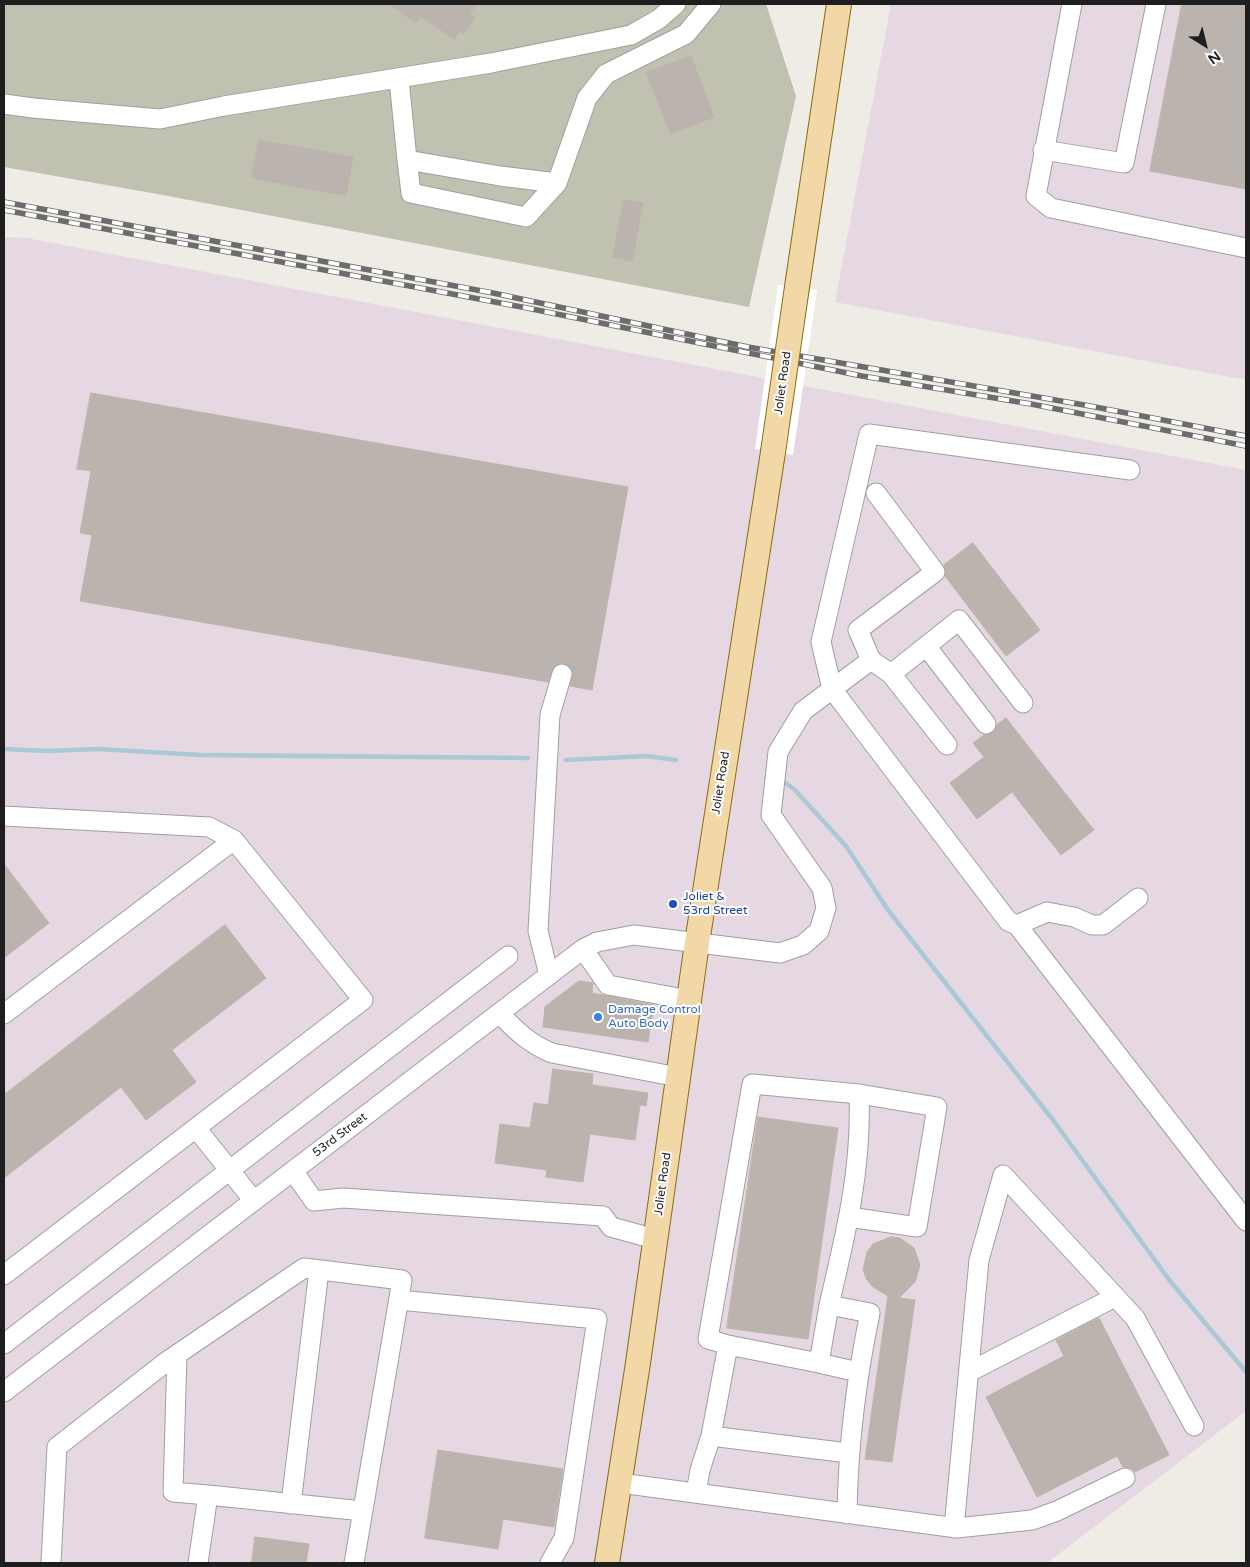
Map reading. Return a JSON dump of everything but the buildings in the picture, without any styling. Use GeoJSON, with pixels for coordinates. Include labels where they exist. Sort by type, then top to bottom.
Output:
{"type":"FeatureCollection","features":[{"type":"Feature","properties":{"kind":"main road","name":"Joliet Road"},"geometry":{"type":"LineString","coordinates":[[607,1563],[697,943],[773,452],[839,4]]}},
{"type":"Feature","properties":{"kind":"street"},"geometry":{"type":"LineString","coordinates":[[4,104],[160,119],[224,106],[491,63],[631,35],[659,19],[676,4]]}},
{"type":"Feature","properties":{"kind":"street"},"geometry":{"type":"LineString","coordinates":[[399,79],[411,193],[526,217],[557,182],[587,98],[606,74],[686,34],[710,4]]}},
{"type":"Feature","properties":{"kind":"street"},"geometry":{"type":"LineString","coordinates":[[1072,4],[1043,150],[1036,196],[1051,208],[1246,248]]}},
{"type":"Feature","properties":{"kind":"street"},"geometry":{"type":"LineString","coordinates":[[1043,150],[1124,163],[1156,4]]}},
{"type":"Feature","properties":{"kind":"street"},"geometry":{"type":"LineString","coordinates":[[407,160],[500,176],[557,182]]}},
{"type":"Feature","properties":{"kind":"street"},"geometry":{"type":"LineString","coordinates":[[1130,470],[869,434],[821,642],[832,689],[1008,921],[1017,925],[1246,1221]]}},
{"type":"Feature","properties":{"kind":"street"},"geometry":{"type":"LineString","coordinates":[[876,493],[935,572],[858,630],[871,660],[891,674],[947,746]]}},
{"type":"Feature","properties":{"kind":"street"},"geometry":{"type":"LineString","coordinates":[[891,674],[959,620],[1023,703]]}},
{"type":"Feature","properties":{"kind":"street"},"geometry":{"type":"LineString","coordinates":[[926,646],[986,724]]}},
{"type":"Feature","properties":{"kind":"street","name":"53rd Street"},"geometry":{"type":"LineString","coordinates":[[4,1392],[549,975],[597,942],[634,935],[780,953],[804,945],[819,931],[826,908],[822,888],[771,815],[778,752],[803,711],[871,660]]}},
{"type":"Feature","properties":{"kind":"street"},"geometry":{"type":"LineString","coordinates":[[549,975],[538,931],[550,715],[562,674]]}},
{"type":"Feature","properties":{"kind":"street"},"geometry":{"type":"LineString","coordinates":[[4,816],[208,827],[234,840],[363,1000],[4,1275]]}},
{"type":"Feature","properties":{"kind":"street"},"geometry":{"type":"LineString","coordinates":[[4,1014],[234,840]]}},
{"type":"Feature","properties":{"kind":"street"},"geometry":{"type":"LineString","coordinates":[[1017,925],[1047,912],[1074,917],[1092,925],[1103,925],[1138,898]]}},
{"type":"Feature","properties":{"kind":"street"},"geometry":{"type":"LineString","coordinates":[[583,950],[608,985],[689,1000]]}},
{"type":"Feature","properties":{"kind":"street"},"geometry":{"type":"LineString","coordinates":[[4,1344],[508,956]]}},
{"type":"Feature","properties":{"kind":"street"},"geometry":{"type":"LineString","coordinates":[[499,1013],[523,1038],[536,1047],[552,1053],[678,1077]]}},
{"type":"Feature","properties":{"kind":"street"},"geometry":{"type":"LineString","coordinates":[[849,1217],[917,1226],[937,1107],[859,1094],[752,1084],[708,1339],[728,1345],[858,1372]]}},
{"type":"Feature","properties":{"kind":"street"},"geometry":{"type":"LineString","coordinates":[[819,1363],[857,1171],[860,1132],[859,1094]]}},
{"type":"Feature","properties":{"kind":"street"},"geometry":{"type":"LineString","coordinates":[[196,1128],[254,1201]]}},
{"type":"Feature","properties":{"kind":"street"},"geometry":{"type":"LineString","coordinates":[[293,1171],[314,1201],[344,1198],[603,1216],[611,1227],[654,1239]]}},
{"type":"Feature","properties":{"kind":"street"},"geometry":{"type":"LineString","coordinates":[[954,1528],[979,1260],[1003,1175],[1134,1318],[1194,1426]]}},
{"type":"Feature","properties":{"kind":"street"},"geometry":{"type":"LineString","coordinates":[[51,1563],[57,1447],[177,1355],[304,1268],[402,1280],[354,1563],[360,1563]]}},
{"type":"Feature","properties":{"kind":"street"},"geometry":{"type":"LineString","coordinates":[[291,1504],[319,1270]]}},
{"type":"Feature","properties":{"kind":"street"},"geometry":{"type":"LineString","coordinates":[[969,1372],[1115,1297]]}},
{"type":"Feature","properties":{"kind":"street"},"geometry":{"type":"LineString","coordinates":[[399,1300],[597,1319],[564,1538],[550,1563]]}},
{"type":"Feature","properties":{"kind":"street"},"geometry":{"type":"LineString","coordinates":[[829,1305],[870,1313],[858,1372],[848,1453],[847,1514]]}},
{"type":"Feature","properties":{"kind":"street"},"geometry":{"type":"LineString","coordinates":[[696,1493],[700,1470],[711,1436],[728,1345]]}},
{"type":"Feature","properties":{"kind":"street"},"geometry":{"type":"LineString","coordinates":[[177,1355],[172,1492],[208,1494],[363,1512]]}},
{"type":"Feature","properties":{"kind":"street"},"geometry":{"type":"LineString","coordinates":[[711,1436],[848,1453]]}},
{"type":"Feature","properties":{"kind":"street"},"geometry":{"type":"LineString","coordinates":[[620,1483],[954,1528],[1032,1520],[1057,1511],[1125,1478]]}},
{"type":"Feature","properties":{"kind":"street"},"geometry":{"type":"LineString","coordinates":[[198,1563],[208,1494]]}},
{"type":"Feature","properties":{"kind":"shaded area"},"geometry":{"type":"Polygon","coordinates":[[[4,4],[766,4],[796,96],[749,307],[163,195],[4,167],[4,4]]]}},
{"type":"Feature","properties":{"kind":"shaded area"},"geometry":{"type":"Polygon","coordinates":[[[891,4],[1246,4],[1246,380],[835,302],[891,4]]]}},
{"type":"Feature","properties":{"kind":"shaded area"},"geometry":{"type":"Polygon","coordinates":[[[4,237],[27,238],[1246,470],[1246,1411],[1047,1563],[4,1563],[4,237]]]}},
{"type":"Feature","properties":{"kind":"pier"},"geometry":{"type":"Polygon","coordinates":[[[778,285],[817,290],[793,455],[755,449],[778,285]]]}},
{"type":"Feature","properties":{"kind":"waterway"},"geometry":{"type":"LineString","coordinates":[[4,749],[48,751],[99,749],[201,755],[528,758]]}},
{"type":"Feature","properties":{"kind":"waterway"},"geometry":{"type":"LineString","coordinates":[[566,760],[647,756],[676,760]]}},
{"type":"Feature","properties":{"kind":"waterway"},"geometry":{"type":"LineString","coordinates":[[783,781],[794,789],[846,846],[888,910],[1053,1120],[1170,1281],[1246,1372]]}},
{"type":"Feature","properties":{"kind":"railway"},"geometry":{"type":"LineString","coordinates":[[4,202],[493,293],[748,347],[1090,406],[1246,436]]}},
{"type":"Feature","properties":{"kind":"railway"},"geometry":{"type":"LineString","coordinates":[[4,210],[527,308],[862,376],[1031,404],[1246,446]]}},
{"type":"Feature","properties":{"kind":"place","name":"Joliet & 53rd Street"},"geometry":{"type":"Point","coordinates":[673,904]}},
{"type":"Feature","properties":{"kind":"place","name":"Damage Control Auto Body"},"geometry":{"type":"Point","coordinates":[598,1017]}}]}
